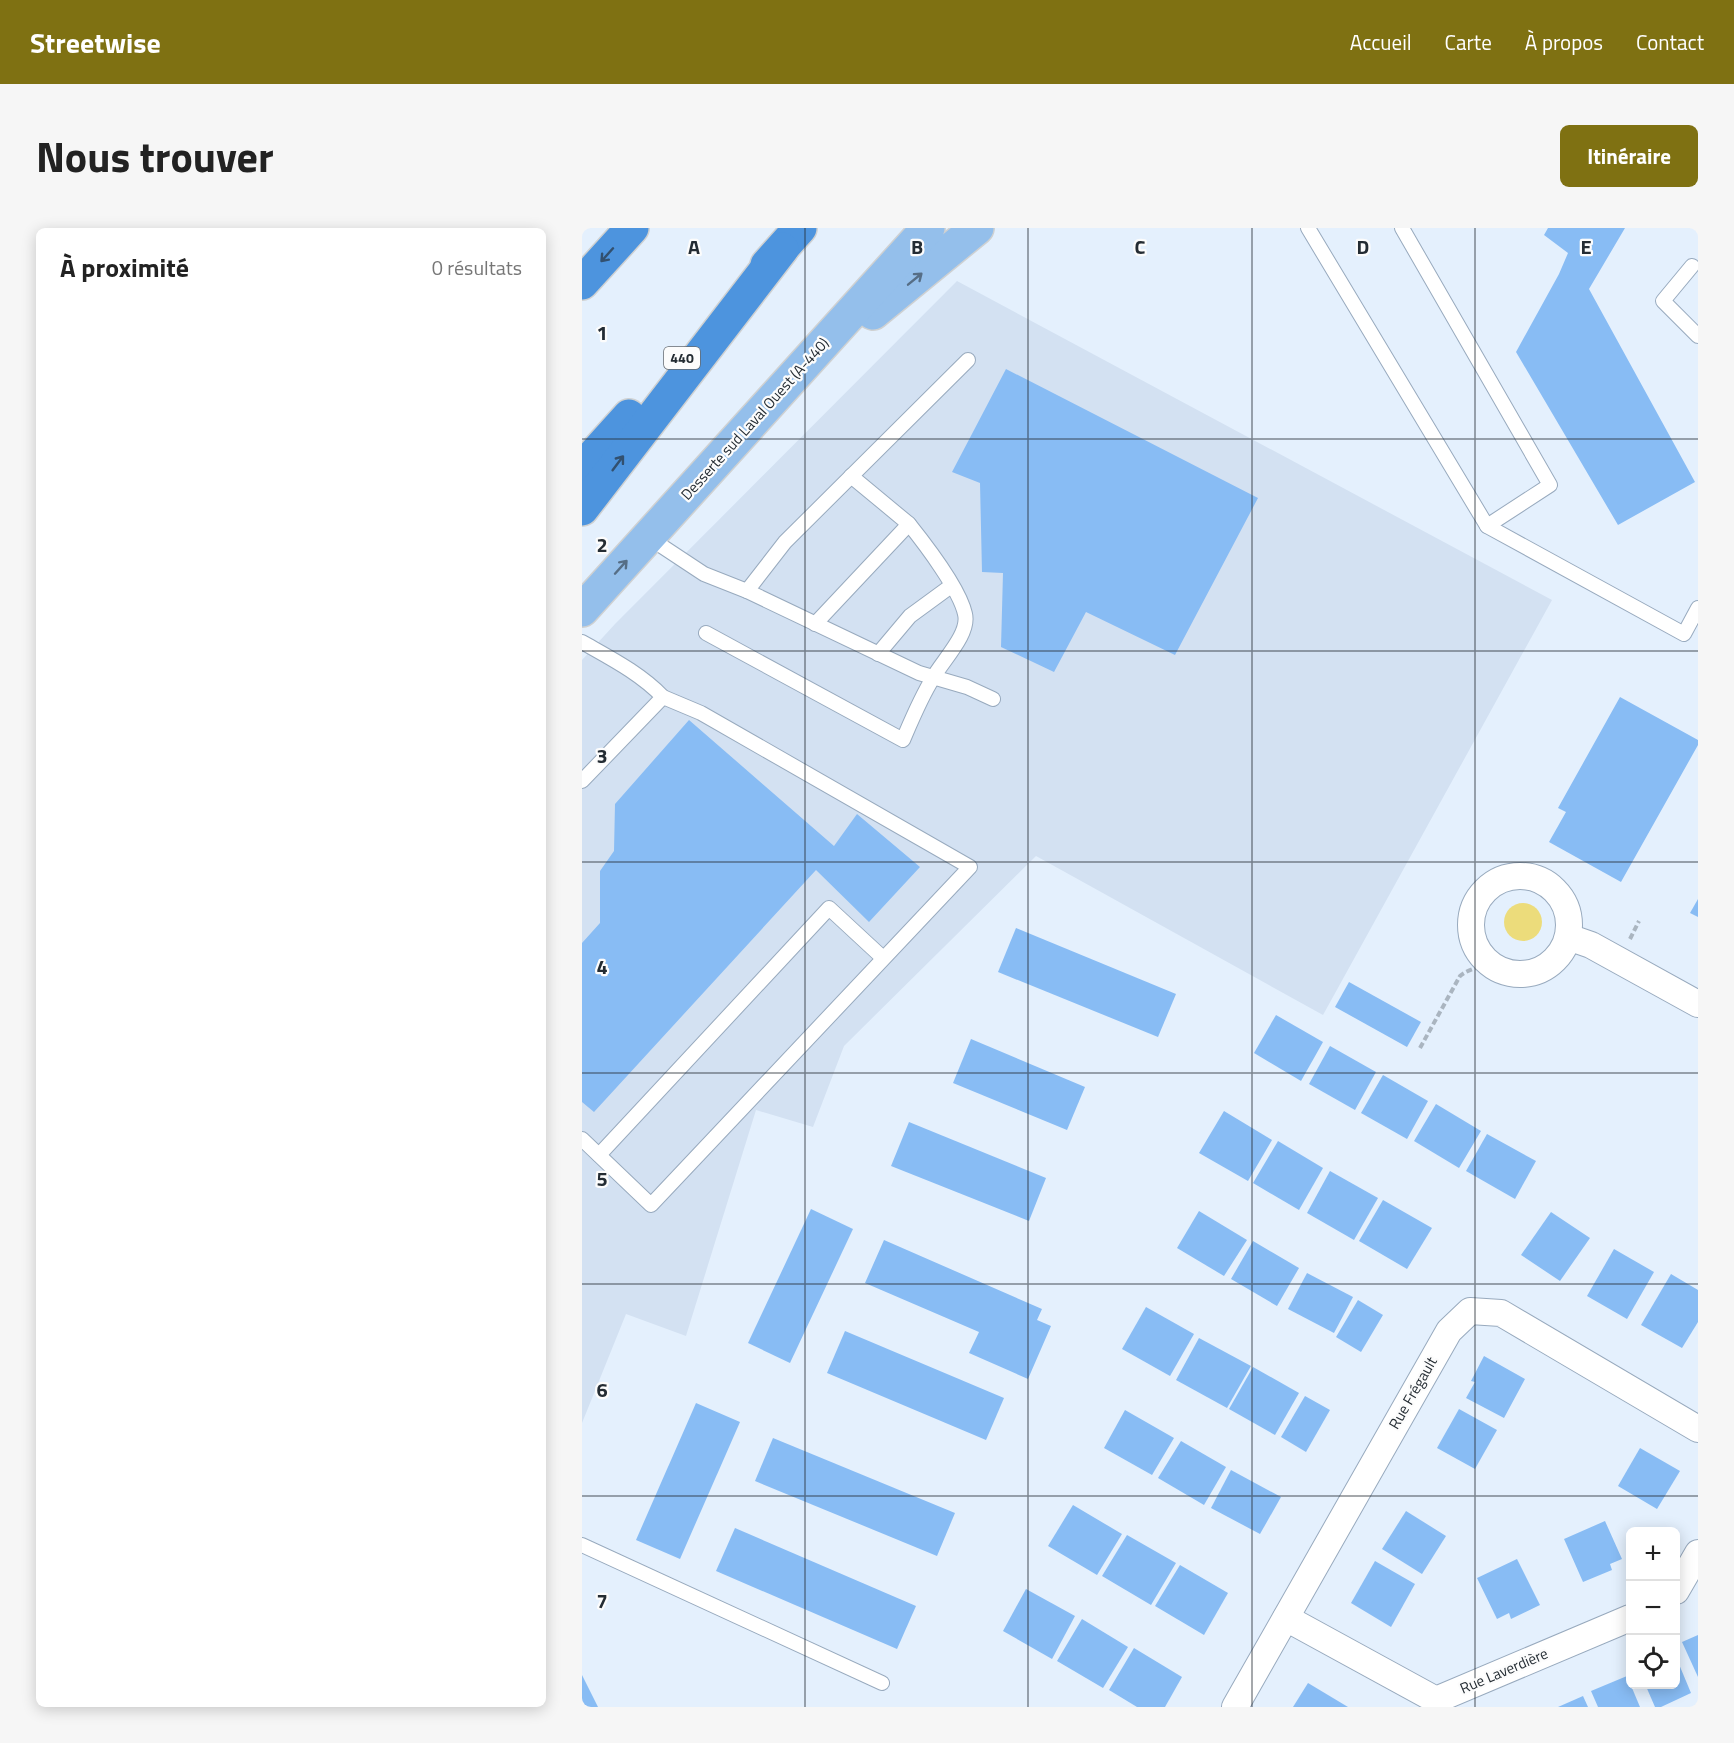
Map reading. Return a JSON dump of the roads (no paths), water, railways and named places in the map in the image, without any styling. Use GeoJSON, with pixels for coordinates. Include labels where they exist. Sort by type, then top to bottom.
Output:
{"type":"FeatureCollection","features":[{"type":"Feature","properties":{"kind":"highway"},"geometry":{"type":"LineString","coordinates":[[582,283],[632,228]]}},
{"type":"Feature","properties":{"kind":"highway"},"geometry":{"type":"LineString","coordinates":[[582,509],[791,238]]}},
{"type":"Feature","properties":{"kind":"highway","name":"440"},"geometry":{"type":"LineString","coordinates":[[582,468],[791,238]]}},
{"type":"Feature","properties":{"kind":"main road","name":"Desserte sud Laval Ouest (A-440)"},"geometry":{"type":"LineString","coordinates":[[582,610],[928,228]]}},
{"type":"Feature","properties":{"kind":"main road"},"geometry":{"type":"LineString","coordinates":[[788,382],[977,228]]}},
{"type":"Feature","properties":{"kind":"street"},"geometry":{"type":"LineString","coordinates":[[1522,876],[1538,879],[1558,893],[1569,914],[1568,937],[1557,958],[1538,972],[1523,975],[1508,973],[1487,962],[1474,943],[1471,919],[1480,897],[1491,885],[1506,878],[1522,876]]}},
{"type":"Feature","properties":{"kind":"street"},"geometry":{"type":"LineString","coordinates":[[1568,937],[1591,945],[1698,1004]]}},
{"type":"Feature","properties":{"kind":"street","name":"Rue Frégault"},"geometry":{"type":"LineString","coordinates":[[1235,1707],[1449,1331],[1470,1311],[1501,1313],[1698,1429]]}},
{"type":"Feature","properties":{"kind":"street"},"geometry":{"type":"LineString","coordinates":[[1680,1584],[1698,1553]]}},
{"type":"Feature","properties":{"kind":"street","name":"Rue Laverdière"},"geometry":{"type":"LineString","coordinates":[[1286,1618],[1436,1700],[1626,1620]]}},
{"type":"Feature","properties":{"kind":"lane"},"geometry":{"type":"LineString","coordinates":[[1308,228],[1487,526],[1684,634],[1698,608]]}},
{"type":"Feature","properties":{"kind":"lane"},"geometry":{"type":"LineString","coordinates":[[1402,228],[1550,484],[1487,526]]}},
{"type":"Feature","properties":{"kind":"lane"},"geometry":{"type":"LineString","coordinates":[[1692,266],[1664,301],[1698,336]]}},
{"type":"Feature","properties":{"kind":"lane"},"geometry":{"type":"LineString","coordinates":[[747,591],[785,542],[968,360]]}},
{"type":"Feature","properties":{"kind":"lane"},"geometry":{"type":"LineString","coordinates":[[705,633],[903,740],[933,677],[965,626],[966,615],[959,597],[909,524],[851,476]]}},
{"type":"Feature","properties":{"kind":"lane"},"geometry":{"type":"LineString","coordinates":[[815,624],[909,524]]}},
{"type":"Feature","properties":{"kind":"lane"},"geometry":{"type":"LineString","coordinates":[[648,537],[704,574],[747,591],[919,673],[967,687],[993,699]]}},
{"type":"Feature","properties":{"kind":"lane"},"geometry":{"type":"LineString","coordinates":[[878,654],[910,616],[951,586]]}},
{"type":"Feature","properties":{"kind":"lane"},"geometry":{"type":"LineString","coordinates":[[582,642],[634,673],[663,697],[701,713],[970,867],[651,1204],[582,1139]]}},
{"type":"Feature","properties":{"kind":"lane"},"geometry":{"type":"LineString","coordinates":[[582,781],[663,697]]}},
{"type":"Feature","properties":{"kind":"lane"},"geometry":{"type":"LineString","coordinates":[[599,1155],[829,908],[884,957]]}},
{"type":"Feature","properties":{"kind":"lane"},"geometry":{"type":"LineString","coordinates":[[582,1545],[882,1683]]}}]}
